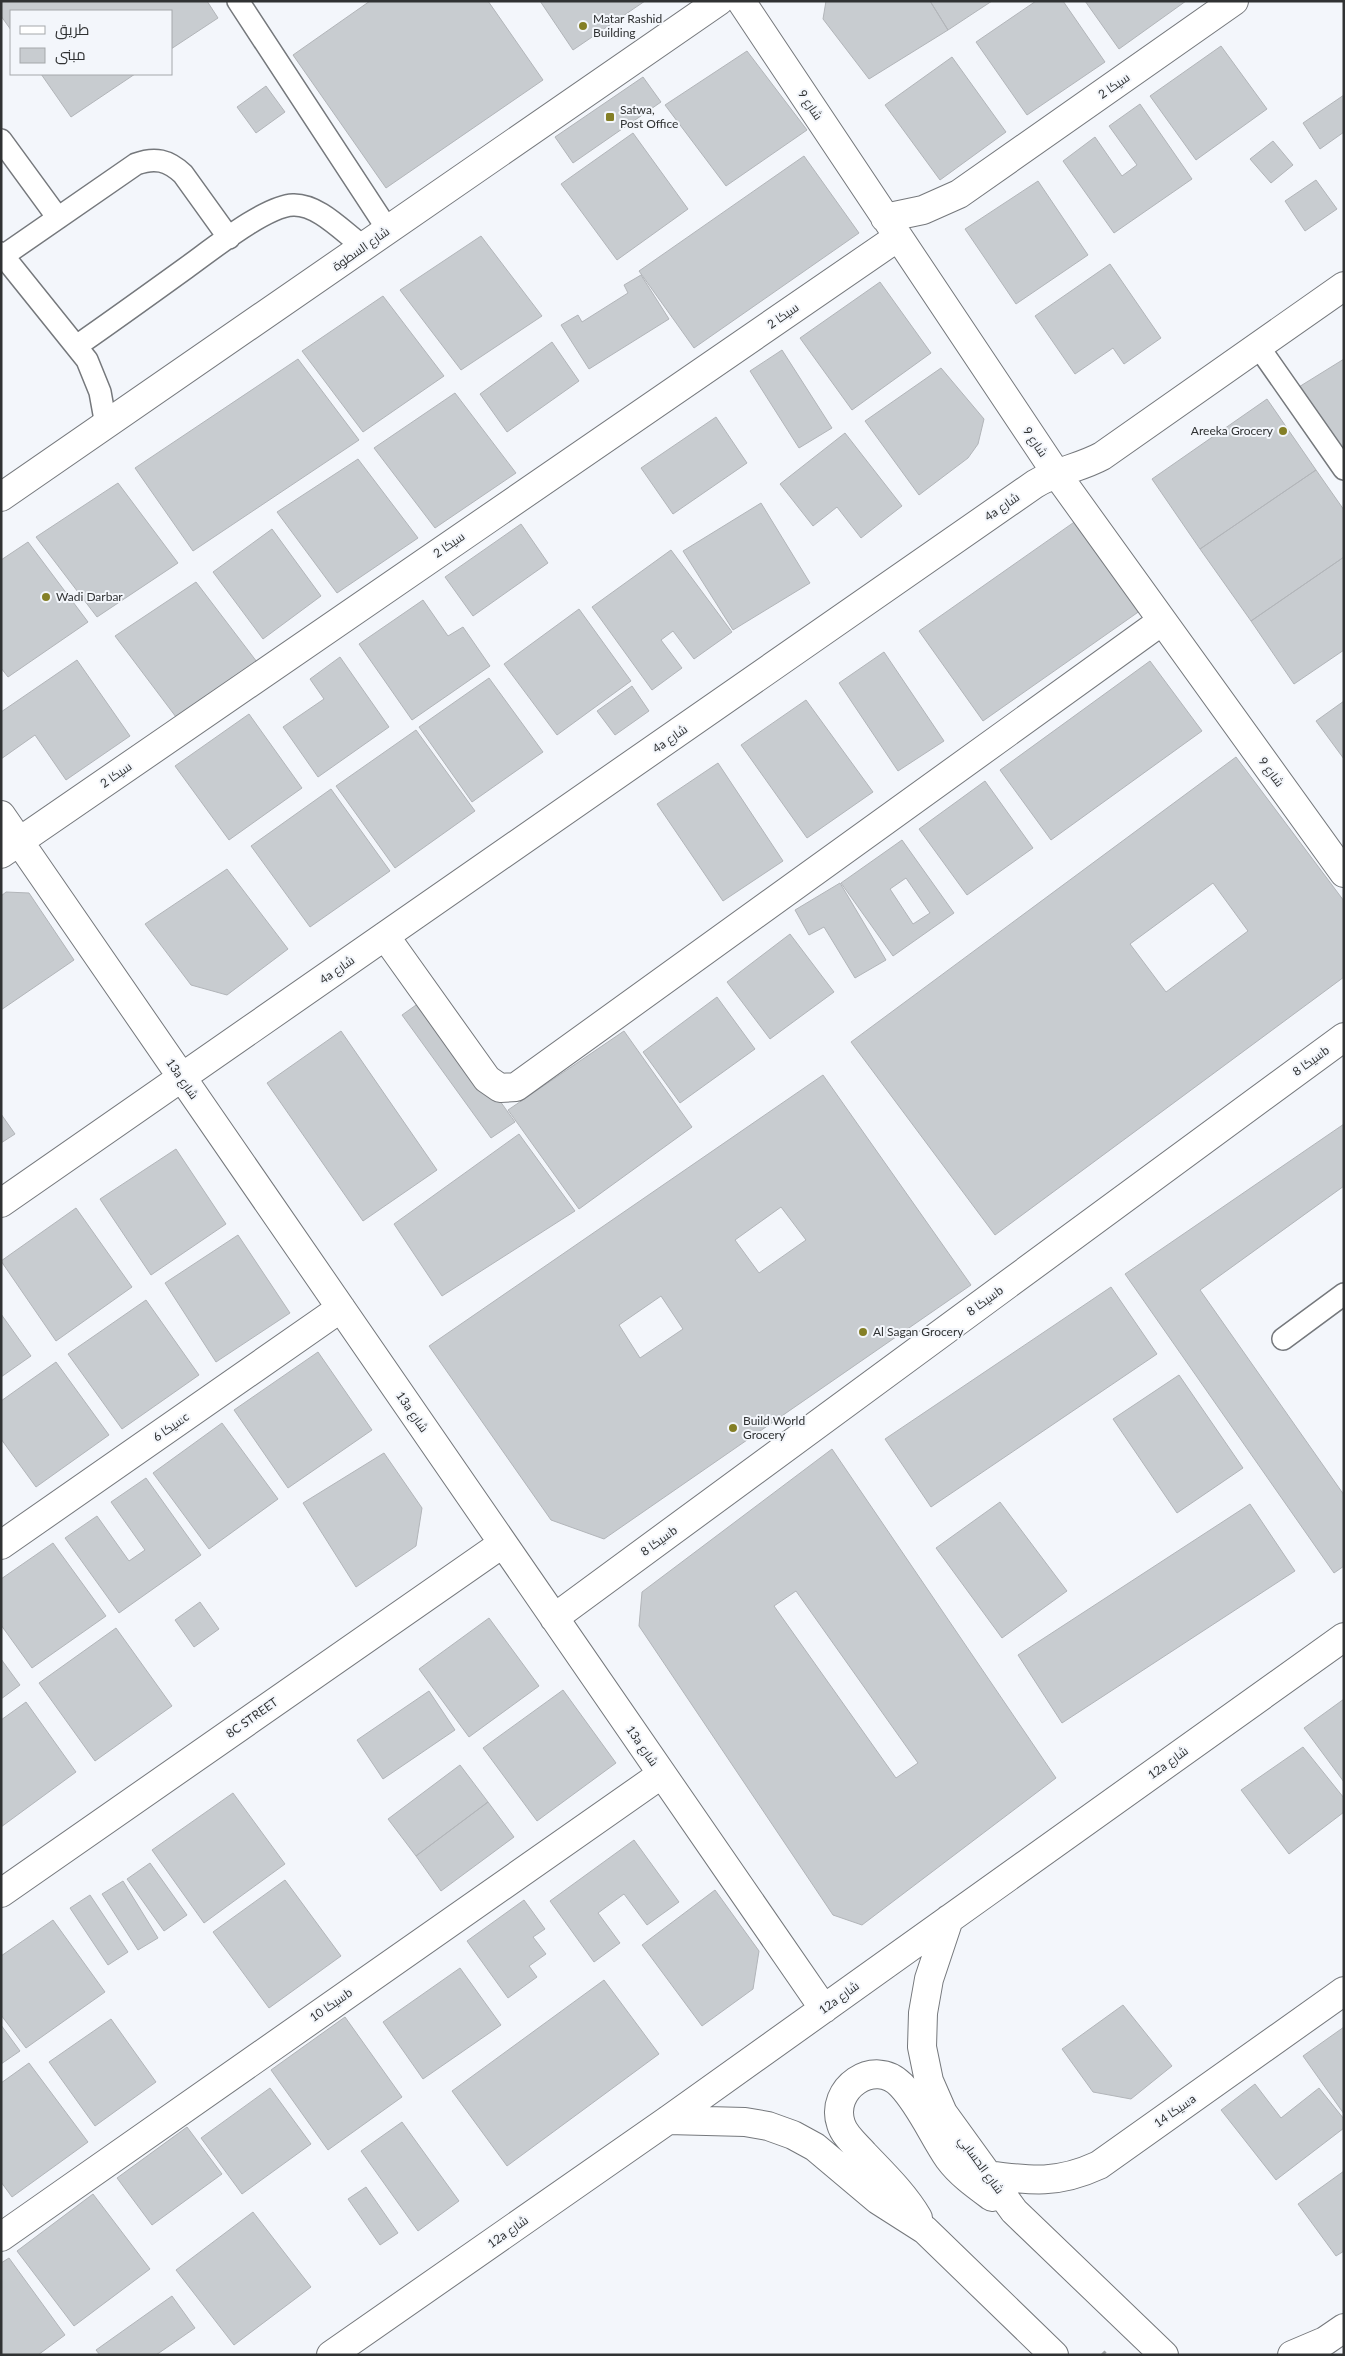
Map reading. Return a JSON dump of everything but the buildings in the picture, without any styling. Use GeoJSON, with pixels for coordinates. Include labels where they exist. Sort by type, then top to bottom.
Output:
{"type":"FeatureCollection","features":[{"type":"Feature","properties":{"kind":"street","name":"شارع السطوة"},"geometry":{"type":"LineString","coordinates":[[1,497],[719,1]]}},
{"type":"Feature","properties":{"kind":"street","name":"شارع 9"},"geometry":{"type":"LineString","coordinates":[[741,1],[1056,473],[1344,873]]}},
{"type":"Feature","properties":{"kind":"street","name":"سيكا 2"},"geometry":{"type":"LineString","coordinates":[[10,848],[891,227],[959,194],[1234,1]]}},
{"type":"Feature","properties":{"kind":"street","name":"4a شارع"},"geometry":{"type":"LineString","coordinates":[[1,1203],[182,1079],[1035,484],[1056,473],[1080,467],[1102,456],[1344,286]]}},
{"type":"Feature","properties":{"kind":"street"},"geometry":{"type":"LineString","coordinates":[[385,936],[486,1080],[500,1088],[516,1087],[1162,621]]}},
{"type":"Feature","properties":{"kind":"street","name":"13a شارع"},"geometry":{"type":"LineString","coordinates":[[1,815],[10,848],[182,1079],[824,2009]]}},
{"type":"Feature","properties":{"kind":"street","name":"سيكا 8b"},"geometry":{"type":"LineString","coordinates":[[554,1618],[1344,1038]]}},
{"type":"Feature","properties":{"kind":"street","name":"سيكا 6c"},"geometry":{"type":"LineString","coordinates":[[1,1545],[341,1308]]}},
{"type":"Feature","properties":{"kind":"street","name":"8C STREET"},"geometry":{"type":"LineString","coordinates":[[1,1893],[502,1544]]}},
{"type":"Feature","properties":{"kind":"street","name":"12a شارع"},"geometry":{"type":"LineString","coordinates":[[331,2355],[668,2120],[1344,1637]]}},
{"type":"Feature","properties":{"kind":"street","name":"سيكا 10b"},"geometry":{"type":"LineString","coordinates":[[1,2236],[662,1774]]}},
{"type":"Feature","properties":{"kind":"street","name":"شارع الحسابي"},"geometry":{"type":"LineString","coordinates":[[949,1919],[929,1979],[923,2013],[922,2047],[930,2081],[943,2113],[1014,2211],[1164,2355]]}},
{"type":"Feature","properties":{"kind":"street","name":"سيكا 14a"},"geometry":{"type":"LineString","coordinates":[[988,2175],[1030,2181],[1048,2181],[1066,2178],[1099,2165],[1344,1991]]}},
{"type":"Feature","properties":{"kind":"street"},"geometry":{"type":"LineString","coordinates":[[925,2230],[912,2208],[841,2125],[838,2109],[843,2093],[854,2081],[870,2074],[886,2076],[900,2084],[950,2161],[992,2197],[1014,2211]]}},
{"type":"Feature","properties":{"kind":"street"},"geometry":{"type":"LineString","coordinates":[[668,2120],[745,2122],[793,2135],[815,2147],[878,2200],[925,2230],[1054,2355]]}},
{"type":"Feature","properties":{"kind":"street"},"geometry":{"type":"LineString","coordinates":[[1292,2355],[1329,2341]]}},
{"type":"Feature","properties":{"kind":"lane"},"geometry":{"type":"LineString","coordinates":[[238,1],[388,230]]}},
{"type":"Feature","properties":{"kind":"lane"},"geometry":{"type":"LineString","coordinates":[[1,140],[58,218]]}},
{"type":"Feature","properties":{"kind":"lane"},"geometry":{"type":"LineString","coordinates":[[106,425],[95,375],[78,345],[2,254],[136,164],[148,160],[161,160],[173,165],[183,174],[229,238]]}},
{"type":"Feature","properties":{"kind":"lane"},"geometry":{"type":"LineString","coordinates":[[78,345],[229,238],[270,212],[294,205],[306,207],[318,213],[364,247]]}},
{"type":"Feature","properties":{"kind":"lane"},"geometry":{"type":"LineString","coordinates":[[1258,346],[1344,469]]}},
{"type":"Feature","properties":{"kind":"lane"},"geometry":{"type":"LineString","coordinates":[[1283,1339],[1344,1294]]}},
{"type":"Feature","properties":{"kind":"place","name":"Matar Rashid Building"},"geometry":{"type":"Point","coordinates":[583,26]}},
{"type":"Feature","properties":{"kind":"place","name":"Satwa, Post Office"},"geometry":{"type":"Point","coordinates":[610,117]}},
{"type":"Feature","properties":{"kind":"place","name":"Areeka Grocery"},"geometry":{"type":"Point","coordinates":[1283,431]}},
{"type":"Feature","properties":{"kind":"place","name":"Wadi Darbar"},"geometry":{"type":"Point","coordinates":[46,597]}},
{"type":"Feature","properties":{"kind":"place","name":"Al Sagan Grocery"},"geometry":{"type":"Point","coordinates":[863,1332]}},
{"type":"Feature","properties":{"kind":"place","name":"Build World Grocery"},"geometry":{"type":"Point","coordinates":[733,1428]}}]}
